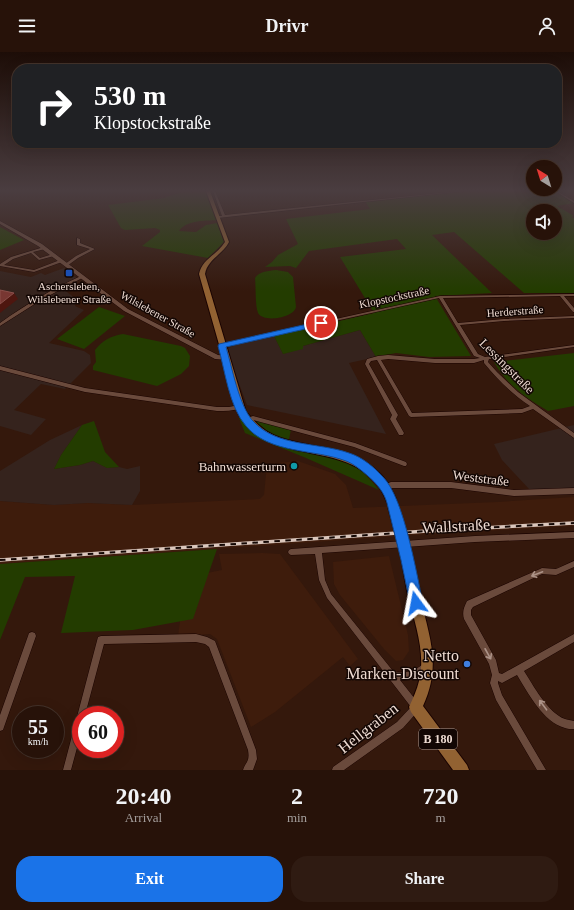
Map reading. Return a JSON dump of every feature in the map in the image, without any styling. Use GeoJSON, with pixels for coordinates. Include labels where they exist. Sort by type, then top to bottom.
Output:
{"type":"FeatureCollection","features":[{"type":"Feature","properties":{"kind":"main road"},"geometry":{"type":"LineString","coordinates":[[223,225],[226,244],[206,263],[202,273],[239,407],[246,420],[259,432],[272,439],[341,454],[352,459],[374,474],[390,495],[425,637],[428,663],[425,685],[416,707]]}},
{"type":"Feature","properties":{"kind":"main road","name":"B 180"},"geometry":{"type":"LineString","coordinates":[[416,707],[462,770]]}},
{"type":"Feature","properties":{"kind":"street","name":"Wilslebener Straße"},"geometry":{"type":"LineString","coordinates":[[4,225],[43,248],[133,314],[217,358],[225,358]]}},
{"type":"Feature","properties":{"kind":"street"},"geometry":{"type":"LineString","coordinates":[[66,265],[77,257],[93,249],[78,244],[78,239]]}},
{"type":"Feature","properties":{"kind":"street"},"geometry":{"type":"LineString","coordinates":[[0,265],[12,258],[43,248]]}},
{"type":"Feature","properties":{"kind":"street"},"geometry":{"type":"LineString","coordinates":[[31,252],[39,258],[53,255]]}},
{"type":"Feature","properties":{"kind":"street"},"geometry":{"type":"LineString","coordinates":[[0,265],[34,271],[61,261]]}},
{"type":"Feature","properties":{"kind":"street"},"geometry":{"type":"LineString","coordinates":[[0,325],[14,314],[61,287],[82,278]]}},
{"type":"Feature","properties":{"kind":"street"},"geometry":{"type":"LineString","coordinates":[[561,295],[574,311]]}},
{"type":"Feature","properties":{"kind":"street","name":"Klopstockstraße"},"geometry":{"type":"LineString","coordinates":[[222,346],[440,297],[574,295]]}},
{"type":"Feature","properties":{"kind":"street","name":"Lessingstraße"},"geometry":{"type":"LineString","coordinates":[[440,297],[476,355],[487,359],[491,368],[502,382],[519,397],[548,416],[574,436]]}},
{"type":"Feature","properties":{"kind":"street","name":"Herderstraße"},"geometry":{"type":"LineString","coordinates":[[458,324],[504,320],[574,317]]}},
{"type":"Feature","properties":{"kind":"street"},"geometry":{"type":"LineString","coordinates":[[401,433],[393,419],[395,415],[366,364],[369,360],[388,357],[454,362],[487,359],[491,357],[574,346]]}},
{"type":"Feature","properties":{"kind":"street"},"geometry":{"type":"LineString","coordinates":[[378,358],[411,415],[522,411],[533,407]]}},
{"type":"Feature","properties":{"kind":"street"},"geometry":{"type":"LineString","coordinates":[[0,368],[85,390],[229,409],[239,407]]}},
{"type":"Feature","properties":{"kind":"street"},"geometry":{"type":"LineString","coordinates":[[246,420],[252,418],[355,445],[404,464]]}},
{"type":"Feature","properties":{"kind":"street","name":"Weststraße"},"geometry":{"type":"LineString","coordinates":[[385,487],[399,485],[451,485],[514,493],[574,490]]}},
{"type":"Feature","properties":{"kind":"street","name":"Wallstraße"},"geometry":{"type":"LineString","coordinates":[[291,552],[475,538],[574,535]]}},
{"type":"Feature","properties":{"kind":"street"},"geometry":{"type":"LineString","coordinates":[[318,551],[322,580],[329,596],[416,707]]}},
{"type":"Feature","properties":{"kind":"street"},"geometry":{"type":"LineString","coordinates":[[542,770],[499,697],[494,683],[496,675],[493,663],[467,616],[467,609],[470,604],[542,571],[556,572],[574,564]]}},
{"type":"Feature","properties":{"kind":"street"},"geometry":{"type":"LineString","coordinates":[[0,727],[32,636]]}},
{"type":"Feature","properties":{"kind":"street"},"geometry":{"type":"LineString","coordinates":[[84,706],[101,640],[196,638],[207,641],[212,644],[254,756],[246,770]]}},
{"type":"Feature","properties":{"kind":"street"},"geometry":{"type":"LineString","coordinates":[[496,675],[502,679],[574,638]]}},
{"type":"Feature","properties":{"kind":"street"},"geometry":{"type":"LineString","coordinates":[[389,674],[410,676],[419,672],[428,663]]}},
{"type":"Feature","properties":{"kind":"street"},"geometry":{"type":"LineString","coordinates":[[518,670],[543,707],[553,718],[561,723],[574,725]]}},
{"type":"Feature","properties":{"kind":"street","name":"Hellgraben"},"geometry":{"type":"LineString","coordinates":[[336,770],[400,725],[416,707]]}},
{"type":"Feature","properties":{"kind":"street"},"geometry":{"type":"LineString","coordinates":[[67,770],[72,751]]}},
{"type":"Feature","properties":{"kind":"shaded area"},"geometry":{"type":"Polygon","coordinates":[[[64,268],[79,280],[62,288],[76,299],[75,306],[84,310],[49,343],[84,351],[90,355],[91,363],[65,389],[41,384],[14,410],[46,419],[31,435],[0,426],[0,271],[31,277],[41,273],[45,275],[64,268]]]}},
{"type":"Feature","properties":{"kind":"shaded area"},"geometry":{"type":"Polygon","coordinates":[[[360,330],[376,357],[349,363],[386,434],[247,405],[226,349],[238,344],[274,336],[283,354],[303,348],[303,346],[360,330]]]}},
{"type":"Feature","properties":{"kind":"shaded area"},"geometry":{"type":"Polygon","coordinates":[[[82,425],[61,455],[54,469],[80,465],[93,461],[107,468],[119,467],[127,469],[140,466],[140,491],[132,505],[88,503],[54,505],[0,501],[0,471],[50,440],[82,425]]]}},
{"type":"Feature","properties":{"kind":"shaded area"},"geometry":{"type":"Polygon","coordinates":[[[574,425],[574,488],[530,490],[502,460],[494,444],[574,425]]]}},
{"type":"Feature","properties":{"kind":"shaded area"},"geometry":{"type":"Polygon","coordinates":[[[298,461],[335,474],[346,485],[353,508],[498,502],[574,497],[574,526],[428,534],[0,564],[0,501],[54,505],[88,503],[132,505],[260,499],[264,495],[267,464],[298,461]]]}},
{"type":"Feature","properties":{"kind":"shaded area"},"geometry":{"type":"Polygon","coordinates":[[[219,554],[280,554],[358,659],[350,666],[343,657],[275,712],[251,727],[217,639],[210,634],[178,636],[181,614],[197,575],[222,570],[219,554]]]}},
{"type":"Feature","properties":{"kind":"shaded area"},"geometry":{"type":"Polygon","coordinates":[[[389,556],[408,635],[409,651],[403,660],[396,661],[384,649],[340,595],[334,584],[333,562],[389,556]]]}},
{"type":"Feature","properties":{"kind":"green space"},"geometry":{"type":"Polygon","coordinates":[[[119,225],[187,225],[182,227],[179,231],[196,232],[206,225],[218,225],[224,242],[208,258],[142,246],[160,232],[160,230],[155,228],[125,230],[121,228],[119,225]]]}},
{"type":"Feature","properties":{"kind":"green space"},"geometry":{"type":"Polygon","coordinates":[[[289,225],[526,225],[526,240],[562,240],[562,225],[574,225],[574,293],[524,293],[454,232],[432,235],[492,293],[435,296],[471,356],[429,357],[396,353],[376,357],[360,330],[303,346],[303,349],[283,354],[274,336],[374,313],[340,257],[406,249],[397,239],[309,251],[296,268],[290,266],[265,267],[278,255],[298,244],[289,225]]]}},
{"type":"Feature","properties":{"kind":"green space"},"geometry":{"type":"Polygon","coordinates":[[[0,227],[24,240],[0,250],[0,227]]]}},
{"type":"Feature","properties":{"kind":"green space"},"geometry":{"type":"Polygon","coordinates":[[[276,270],[288,272],[293,277],[296,307],[290,314],[278,318],[266,318],[261,316],[257,310],[255,278],[267,271],[276,270]]]}},
{"type":"Feature","properties":{"kind":"green space"},"geometry":{"type":"Polygon","coordinates":[[[99,307],[125,316],[84,349],[57,339],[99,307]]]}},
{"type":"Feature","properties":{"kind":"green space"},"geometry":{"type":"Polygon","coordinates":[[[123,334],[181,346],[185,348],[190,356],[189,366],[181,374],[157,386],[93,370],[93,366],[96,362],[95,350],[108,339],[123,334]]]}},
{"type":"Feature","properties":{"kind":"green space"},"geometry":{"type":"Polygon","coordinates":[[[574,353],[574,406],[548,411],[532,401],[511,384],[494,362],[574,353]]]}},
{"type":"Feature","properties":{"kind":"green space"},"geometry":{"type":"Polygon","coordinates":[[[239,418],[249,421],[253,419],[291,430],[287,448],[315,452],[339,458],[359,469],[379,490],[245,433],[239,418]]]}},
{"type":"Feature","properties":{"kind":"green space"},"geometry":{"type":"Polygon","coordinates":[[[94,421],[105,452],[119,467],[107,468],[93,461],[80,465],[54,469],[61,455],[82,425],[94,421]]]}},
{"type":"Feature","properties":{"kind":"green space"},"geometry":{"type":"Polygon","coordinates":[[[217,549],[193,619],[133,630],[61,633],[75,576],[25,577],[0,640],[0,564],[217,549]]]}},
{"type":"Feature","properties":{"kind":"building"},"geometry":{"type":"Polygon","coordinates":[[[0,290],[14,293],[0,304],[0,290]]]}},
{"type":"Feature","properties":{"kind":"building"},"geometry":{"type":"Polygon","coordinates":[[[294,463],[297,465],[293,468],[291,465],[294,463]]]}},
{"type":"Feature","properties":{"kind":"railway"},"geometry":{"type":"LineString","coordinates":[[0,560],[427,531],[574,523]]}},
{"type":"Feature","properties":{"kind":"place","name":"Aschersleben, Wilslebener Straße"},"geometry":{"type":"Point","coordinates":[69,273]}},
{"type":"Feature","properties":{"kind":"place","name":"Bahnwasserturm"},"geometry":{"type":"Point","coordinates":[294,466]}},
{"type":"Feature","properties":{"kind":"place","name":"Netto Marken-Discount"},"geometry":{"type":"Point","coordinates":[467,664]}},
{"type":"Feature","properties":{"kind":"route"},"geometry":{"type":"LineString","coordinates":[[321,323],[222,346],[239,407],[249,424],[265,436],[283,443],[341,454],[357,461],[374,474],[385,487],[393,503],[416,603]]}}]}
